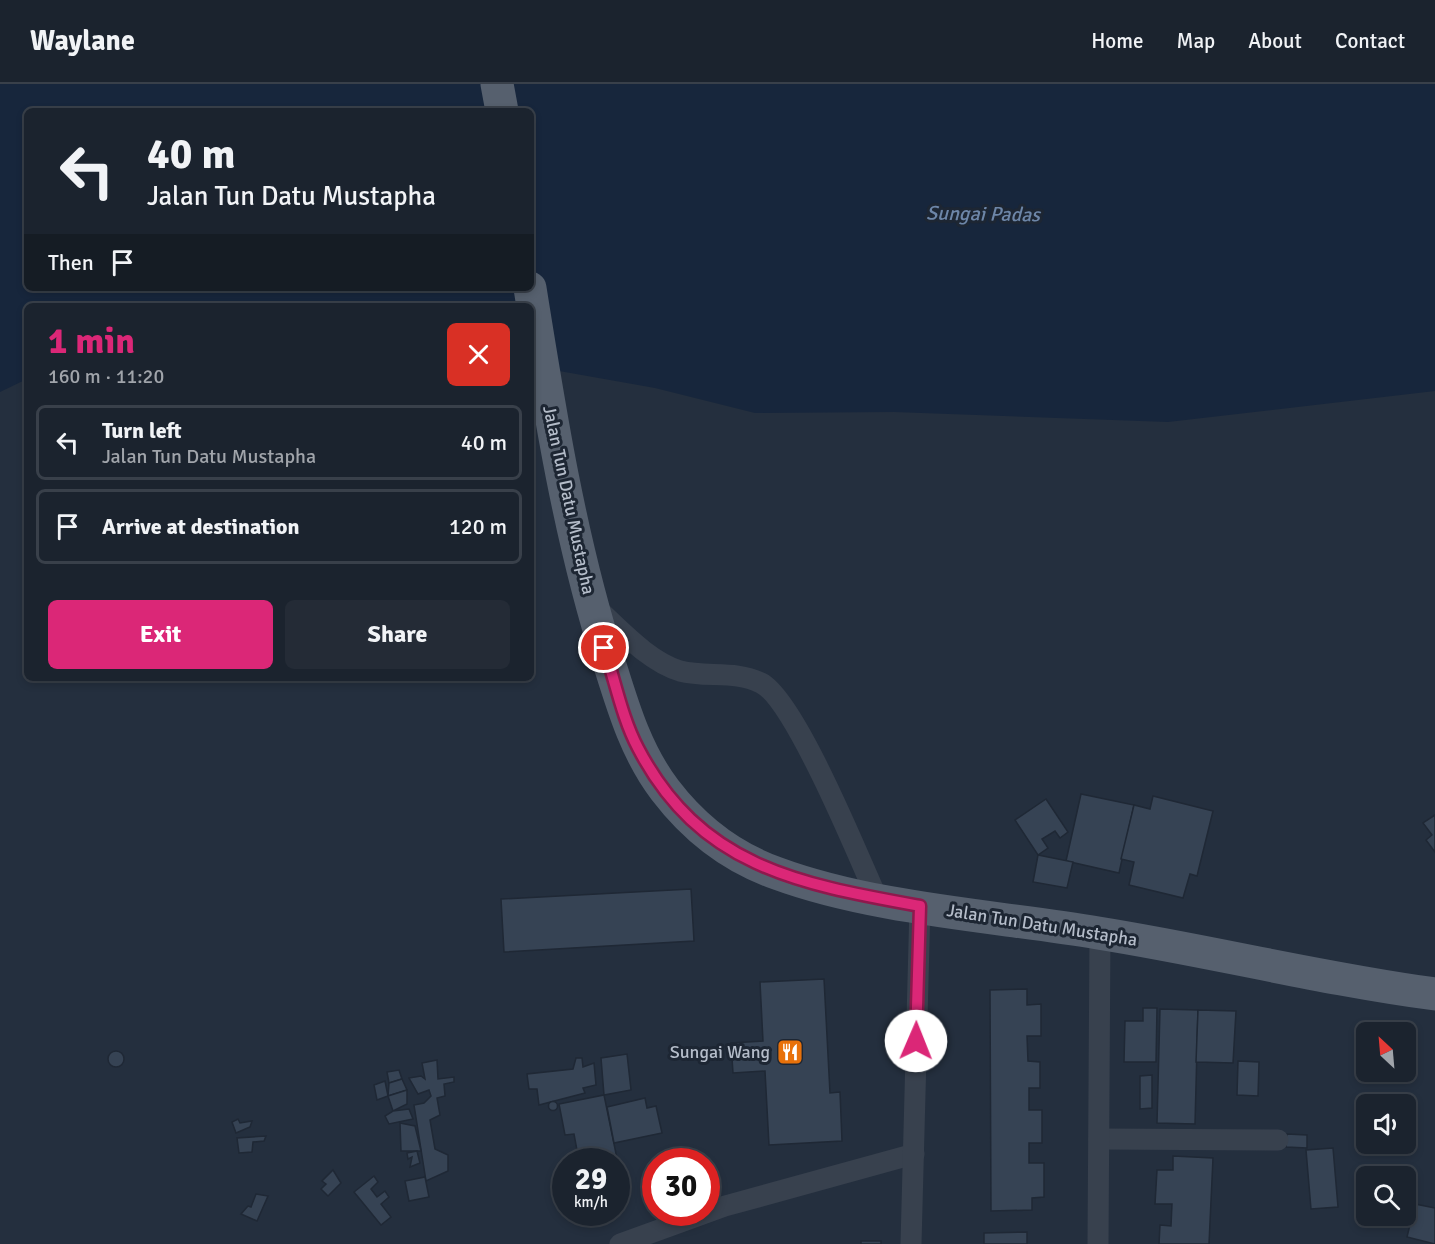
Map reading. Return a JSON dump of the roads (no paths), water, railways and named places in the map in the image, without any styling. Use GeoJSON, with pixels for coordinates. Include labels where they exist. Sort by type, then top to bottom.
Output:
{"type":"FeatureCollection","features":[{"type":"Feature","properties":{"kind":"main road"},"geometry":{"type":"LineString","coordinates":[[497,84],[501,108]]}},
{"type":"Feature","properties":{"kind":"main road","name":"Jalan Tun Datu Mustapha"},"geometry":{"type":"LineString","coordinates":[[534,312],[547,391],[590,603],[637,747],[663,788],[690,819],[718,844],[774,873],[832,889],[920,906],[1100,933],[1435,994]]}},
{"type":"Feature","properties":{"kind":"street"},"geometry":{"type":"LineString","coordinates":[[590,603],[660,662],[680,671],[730,674],[751,679],[763,684],[774,694],[814,760],[877,898]]}},
{"type":"Feature","properties":{"kind":"street"},"geometry":{"type":"LineString","coordinates":[[911,1244],[920,906]]}},
{"type":"Feature","properties":{"kind":"street"},"geometry":{"type":"LineString","coordinates":[[1098,1244],[1100,933]]}},
{"type":"Feature","properties":{"kind":"street"},"geometry":{"type":"LineString","coordinates":[[1099,1139],[1278,1140]]}},
{"type":"Feature","properties":{"kind":"street"},"geometry":{"type":"LineString","coordinates":[[620,1244],[725,1206],[914,1154]]}},
{"type":"Feature","properties":{"kind":"water","name":"Sungai Padas"},"geometry":{"type":"Polygon","coordinates":[[[0,84],[1435,84],[1435,391],[1168,422],[894,412],[755,413],[655,388],[534,367],[534,303],[24,303],[24,380],[0,392],[0,84]]]}},
{"type":"Feature","properties":{"kind":"place","name":"Sungai Wang"},"geometry":{"type":"Point","coordinates":[790,1052]}}]}
